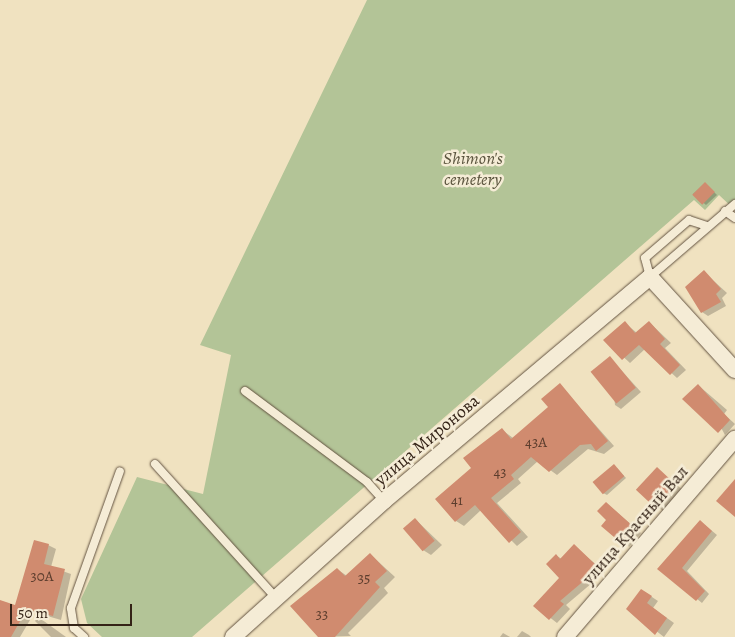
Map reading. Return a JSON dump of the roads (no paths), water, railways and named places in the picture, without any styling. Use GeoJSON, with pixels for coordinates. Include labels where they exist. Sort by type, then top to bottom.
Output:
{"type":"FeatureCollection","features":[{"type":"Feature","properties":{"kind":"street"},"geometry":{"type":"LineString","coordinates":[[650,277],[735,370]]}},
{"type":"Feature","properties":{"kind":"street","name":"улица Миронова"},"geometry":{"type":"LineString","coordinates":[[233,637],[384,501],[650,277]]}},
{"type":"Feature","properties":{"kind":"street","name":"улица Красный Вал"},"geometry":{"type":"LineString","coordinates":[[565,637],[735,439]]}},
{"type":"Feature","properties":{"kind":"lane"},"geometry":{"type":"LineString","coordinates":[[707,226],[689,220],[645,258],[650,277],[707,226],[735,204]]}},
{"type":"Feature","properties":{"kind":"lane"},"geometry":{"type":"LineString","coordinates":[[725,212],[735,218]]}},
{"type":"Feature","properties":{"kind":"lane"},"geometry":{"type":"LineString","coordinates":[[245,391],[367,482],[384,501]]}},
{"type":"Feature","properties":{"kind":"lane"},"geometry":{"type":"LineString","coordinates":[[155,464],[245,570],[276,598]]}},
{"type":"Feature","properties":{"kind":"lane"},"geometry":{"type":"LineString","coordinates":[[84,637],[74,628],[71,608],[120,471]]}},
{"type":"Feature","properties":{"kind":"park label","name":"Shimon's cemetery"},"geometry":{"type":"Point","coordinates":[473,169]}}]}
